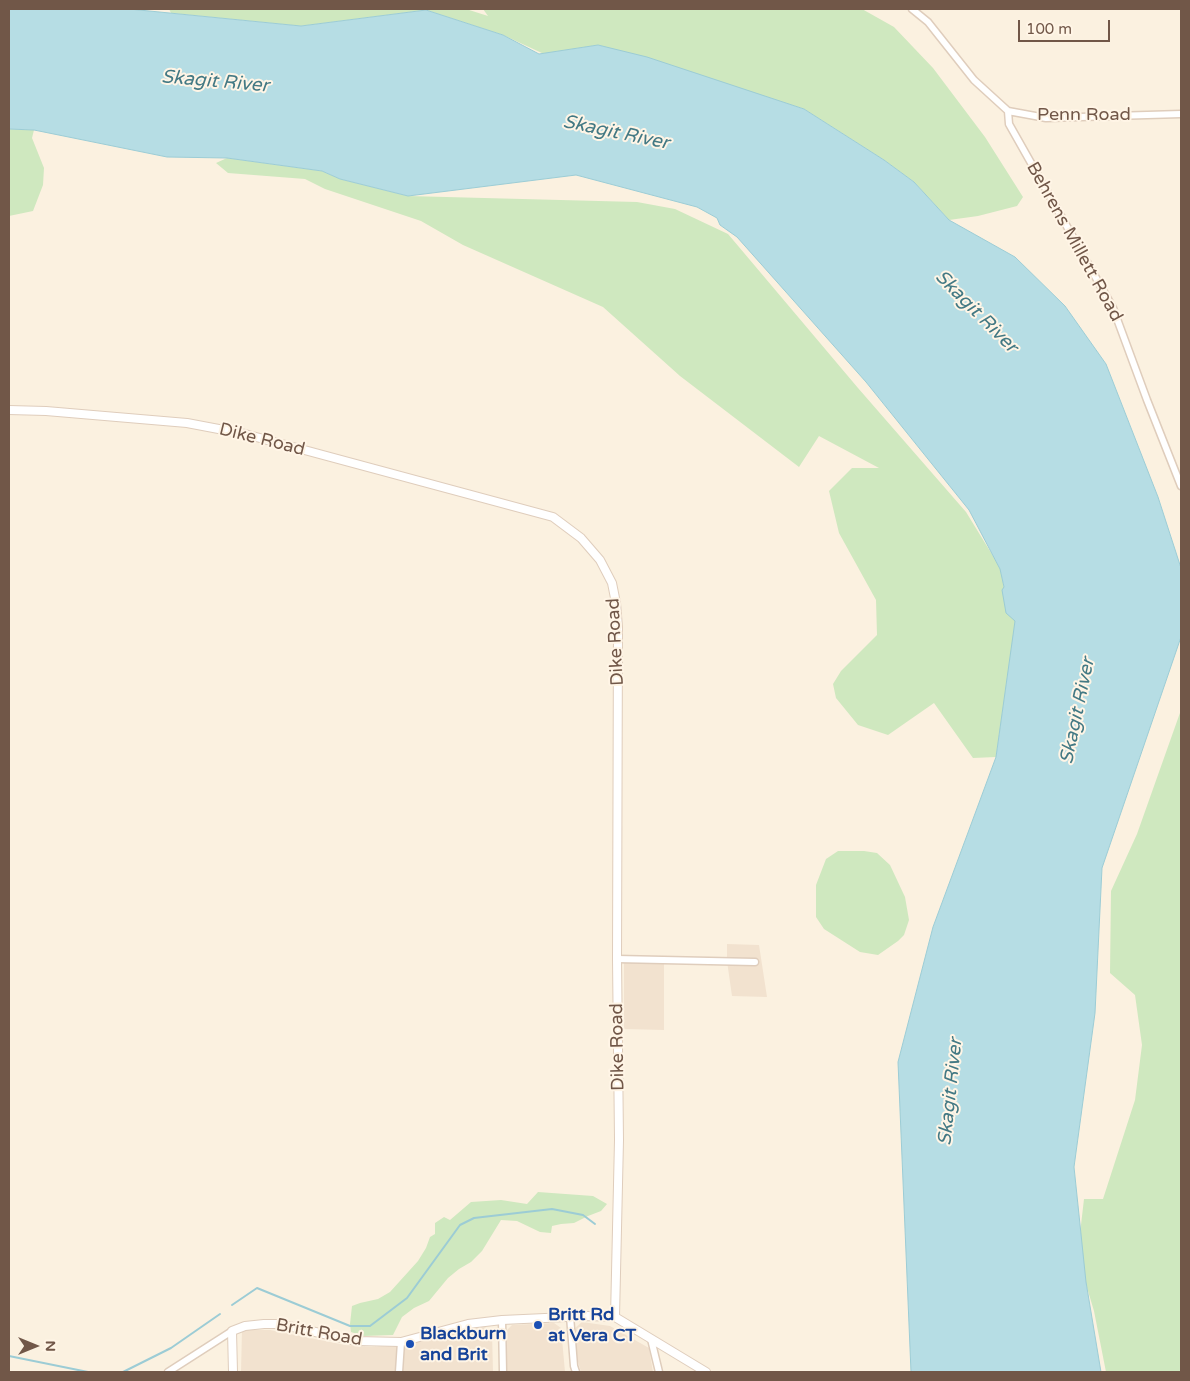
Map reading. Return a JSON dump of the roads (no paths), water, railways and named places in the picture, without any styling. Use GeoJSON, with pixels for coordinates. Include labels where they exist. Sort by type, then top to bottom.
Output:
{"type":"FeatureCollection","features":[{"type":"Feature","properties":{"kind":"street"},"geometry":{"type":"LineString","coordinates":[[912,9],[928,22],[974,80],[1008,111]]}},
{"type":"Feature","properties":{"kind":"street","name":"Penn Road"},"geometry":{"type":"LineString","coordinates":[[1008,111],[1046,118],[1181,114]]}},
{"type":"Feature","properties":{"kind":"street","name":"Behrens Millett Road"},"geometry":{"type":"LineString","coordinates":[[1008,111],[1009,124],[1114,308],[1147,400],[1181,486]]}},
{"type":"Feature","properties":{"kind":"street","name":"Dike Road"},"geometry":{"type":"LineString","coordinates":[[9,410],[55,411],[187,423],[245,434],[553,517],[581,538],[600,560],[612,583],[618,627],[617,959],[619,1140],[615,1317]]}},
{"type":"Feature","properties":{"kind":"street"},"geometry":{"type":"LineString","coordinates":[[617,959],[756,962]]}},
{"type":"Feature","properties":{"kind":"street"},"geometry":{"type":"LineString","coordinates":[[570,1316],[576,1372]]}},
{"type":"Feature","properties":{"kind":"street","name":"Britt Road"},"geometry":{"type":"LineString","coordinates":[[168,1372],[232,1332],[245,1326],[279,1324],[356,1341],[401,1342],[468,1324],[502,1320],[570,1316],[615,1317]]}},
{"type":"Feature","properties":{"kind":"street"},"geometry":{"type":"LineString","coordinates":[[615,1317],[706,1372]]}},
{"type":"Feature","properties":{"kind":"street"},"geometry":{"type":"LineString","coordinates":[[502,1320],[503,1372]]}},
{"type":"Feature","properties":{"kind":"street"},"geometry":{"type":"LineString","coordinates":[[232,1332],[234,1372]]}},
{"type":"Feature","properties":{"kind":"street"},"geometry":{"type":"LineString","coordinates":[[651,1339],[659,1372]]}},
{"type":"Feature","properties":{"kind":"street"},"geometry":{"type":"LineString","coordinates":[[399,1372],[401,1342]]}},
{"type":"Feature","properties":{"kind":"water","name":"Skagit River"},"geometry":{"type":"Polygon","coordinates":[[[9,9],[129,9],[301,26],[426,10],[503,35],[539,54],[598,45],[647,57],[804,109],[884,160],[914,182],[949,220],[1015,257],[1065,306],[1106,364],[1158,497],[1181,568],[1181,637],[1102,868],[1095,1013],[1074,1167],[1086,1282],[1101,1372],[911,1372],[898,1062],[933,927],[996,757],[1015,621],[1006,613],[1002,590],[1004,587],[1000,569],[969,510],[866,382],[737,237],[720,225],[717,218],[697,207],[576,175],[408,196],[340,179],[322,171],[227,158],[167,157],[34,130],[9,129],[9,9]]]}},
{"type":"Feature","properties":{"kind":"waterway"},"geometry":{"type":"LineString","coordinates":[[232,1305],[257,1288],[350,1326],[370,1326],[407,1298],[460,1225],[474,1218],[552,1209],[583,1215],[595,1224]]}},
{"type":"Feature","properties":{"kind":"waterway"},"geometry":{"type":"LineString","coordinates":[[123,1372],[171,1348],[220,1314]]}},
{"type":"Feature","properties":{"kind":"waterway"},"geometry":{"type":"LineString","coordinates":[[9,1356],[88,1372]]}},
{"type":"Feature","properties":{"kind":"place","name":"Britt Rd at Vera CT"},"geometry":{"type":"Point","coordinates":[538,1325]}},
{"type":"Feature","properties":{"kind":"place","name":"Blackburn and Brit"},"geometry":{"type":"Point","coordinates":[410,1344]}}]}
